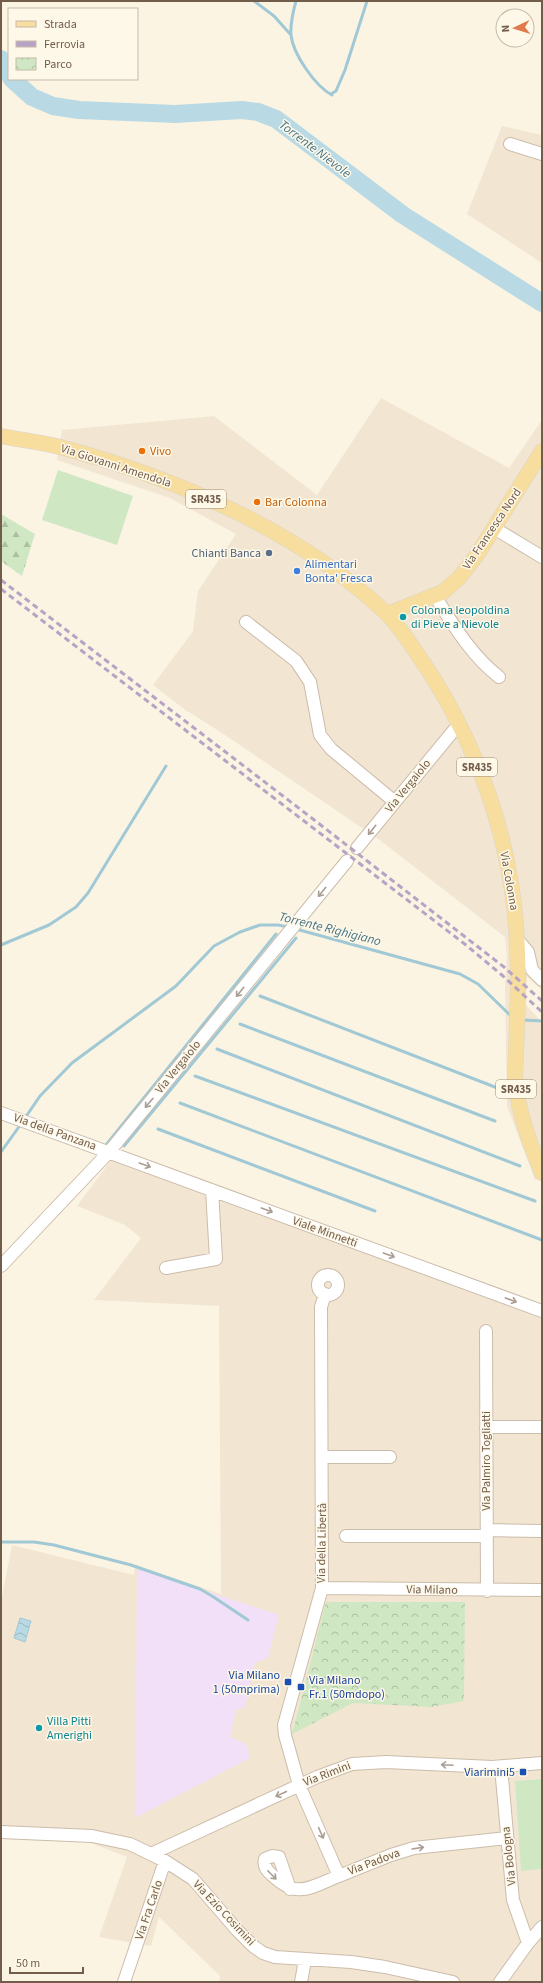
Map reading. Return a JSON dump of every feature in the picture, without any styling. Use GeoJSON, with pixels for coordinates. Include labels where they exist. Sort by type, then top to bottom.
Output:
{"type":"FeatureCollection","features":[{"type":"Feature","properties":{"kind":"main road","name":"Via Giovanni Amendola"},"geometry":{"type":"LineString","coordinates":[[1,436],[58,446],[98,458],[156,478],[224,506],[278,534],[323,562],[387,614]]}},
{"type":"Feature","properties":{"kind":"main road","name":"Via Francesca Nord"},"geometry":{"type":"LineString","coordinates":[[387,614],[443,592],[459,578],[477,555],[542,451]]}},
{"type":"Feature","properties":{"kind":"main road","name":"Via Colonna"},"geometry":{"type":"LineString","coordinates":[[387,614],[425,665],[459,724],[471,751],[491,805],[504,851],[514,901],[518,940],[525,969],[515,1078],[516,1096],[525,1131],[542,1173]]}},
{"type":"Feature","properties":{"kind":"street"},"geometry":{"type":"LineString","coordinates":[[510,144],[542,154]]}},
{"type":"Feature","properties":{"kind":"street"},"geometry":{"type":"LineString","coordinates":[[494,528],[542,557]]}},
{"type":"Feature","properties":{"kind":"street"},"geometry":{"type":"LineString","coordinates":[[434,596],[468,647],[484,666],[499,677]]}},
{"type":"Feature","properties":{"kind":"street"},"geometry":{"type":"LineString","coordinates":[[246,622],[296,661],[310,682],[320,735],[331,749],[395,802]]}},
{"type":"Feature","properties":{"kind":"street","name":"Via Vergaiolo"},"geometry":{"type":"LineString","coordinates":[[357,848],[459,724]]}},
{"type":"Feature","properties":{"kind":"street","name":"Via Vergaiolo"},"geometry":{"type":"LineString","coordinates":[[1,1266],[109,1152],[347,861]]}},
{"type":"Feature","properties":{"kind":"street"},"geometry":{"type":"LineString","coordinates":[[525,969],[542,980]]}},
{"type":"Feature","properties":{"kind":"street","name":"Via della Panzana"},"geometry":{"type":"LineString","coordinates":[[1,1113],[109,1152]]}},
{"type":"Feature","properties":{"kind":"street","name":"Viale Minnetti"},"geometry":{"type":"LineString","coordinates":[[109,1152],[542,1311]]}},
{"type":"Feature","properties":{"kind":"street"},"geometry":{"type":"LineString","coordinates":[[166,1268],[216,1259],[212,1190]]}},
{"type":"Feature","properties":{"kind":"street","name":"Via della Libertà"},"geometry":{"type":"LineString","coordinates":[[299,1785],[285,1735],[284,1725],[322,1588],[323,1457],[321,1307],[325,1294]]}},
{"type":"Feature","properties":{"kind":"street","name":"Via Palmiro Togliatti"},"geometry":{"type":"LineString","coordinates":[[486,1331],[486,1591]]}},
{"type":"Feature","properties":{"kind":"street"},"geometry":{"type":"LineString","coordinates":[[486,1426],[542,1427]]}},
{"type":"Feature","properties":{"kind":"street"},"geometry":{"type":"LineString","coordinates":[[323,1457],[390,1457]]}},
{"type":"Feature","properties":{"kind":"street"},"geometry":{"type":"LineString","coordinates":[[346,1536],[542,1531]]}},
{"type":"Feature","properties":{"kind":"street","name":"Via Milano"},"geometry":{"type":"LineString","coordinates":[[322,1588],[486,1591],[542,1590]]}},
{"type":"Feature","properties":{"kind":"street","name":"Via Rimini"},"geometry":{"type":"LineString","coordinates":[[151,1854],[299,1785],[358,1763],[386,1762],[501,1767],[542,1763]]}},
{"type":"Feature","properties":{"kind":"street","name":"Via Bologna"},"geometry":{"type":"LineString","coordinates":[[501,1767],[513,1900],[528,1943]]}},
{"type":"Feature","properties":{"kind":"street","name":"Via Padova"},"geometry":{"type":"LineString","coordinates":[[299,1785],[339,1876],[391,1855],[414,1848],[507,1838]]}},
{"type":"Feature","properties":{"kind":"street","name":"Via Ezio Cosimini"},"geometry":{"type":"LineString","coordinates":[[1,1832],[92,1836],[130,1844],[165,1861],[193,1879],[237,1930],[254,1946],[275,1957],[351,1962],[385,1967],[453,1982]]}},
{"type":"Feature","properties":{"kind":"street","name":"Via Fra Carlo"},"geometry":{"type":"LineString","coordinates":[[124,1982],[165,1861]]}},
{"type":"Feature","properties":{"kind":"street"},"geometry":{"type":"LineString","coordinates":[[290,1889],[303,1890],[339,1876]]}},
{"type":"Feature","properties":{"kind":"street"},"geometry":{"type":"LineString","coordinates":[[500,1982],[528,1943],[542,1927]]}},
{"type":"Feature","properties":{"kind":"street"},"geometry":{"type":"LineString","coordinates":[[301,1982],[305,1960]]}},
{"type":"Feature","properties":{"kind":"shaded area"},"geometry":{"type":"Polygon","coordinates":[[[502,126],[542,135],[542,263],[467,214],[502,126]]]}},
{"type":"Feature","properties":{"kind":"shaded area"},"geometry":{"type":"Polygon","coordinates":[[[381,398],[509,468],[542,420],[542,990],[527,977],[525,1004],[542,1022],[542,1177],[535,1180],[507,1106],[505,987],[507,956],[505,937],[377,838],[184,709],[153,685],[193,631],[198,591],[236,534],[170,498],[57,460],[62,430],[214,416],[317,495],[381,398]]]}},
{"type":"Feature","properties":{"kind":"shaded area"},"geometry":{"type":"Polygon","coordinates":[[[118,1151],[542,1311],[542,1982],[219,1982],[220,1976],[159,1917],[151,1946],[99,1937],[127,1857],[78,1838],[1,1835],[1,1602],[12,1545],[134,1575],[135,1565],[221,1594],[219,1306],[94,1300],[141,1238],[125,1225],[77,1206],[118,1151]]]}},
{"type":"Feature","properties":{"kind":"shaded area"},"geometry":{"type":"Polygon","coordinates":[[[137,1568],[279,1615],[268,1658],[255,1663],[245,1707],[236,1710],[230,1737],[246,1744],[250,1758],[135,1818],[137,1568]]]}},
{"type":"Feature","properties":{"kind":"green space"},"geometry":{"type":"Polygon","coordinates":[[[58,470],[133,496],[117,545],[42,520],[58,470]]]}},
{"type":"Feature","properties":{"kind":"green space"},"geometry":{"type":"Polygon","coordinates":[[[1,514],[35,534],[22,576],[1,561],[1,514]]]}},
{"type":"Feature","properties":{"kind":"green space"},"geometry":{"type":"Polygon","coordinates":[[[326,1602],[465,1602],[464,1701],[431,1707],[353,1703],[292,1734],[326,1602]]]}},
{"type":"Feature","properties":{"kind":"green space"},"geometry":{"type":"Polygon","coordinates":[[[542,1779],[542,1869],[521,1871],[515,1781],[542,1779]]]}},
{"type":"Feature","properties":{"kind":"water"},"geometry":{"type":"Polygon","coordinates":[[[20,1618],[31,1621],[25,1642],[14,1638],[20,1618]]]}},
{"type":"Feature","properties":{"kind":"waterway"},"geometry":{"type":"LineString","coordinates":[[254,1],[274,16],[291,35]]}},
{"type":"Feature","properties":{"kind":"waterway"},"geometry":{"type":"LineString","coordinates":[[296,1],[291,31],[296,51],[300,60],[312,77],[325,91],[332,95],[331,94],[336,91],[345,70],[367,1]]}},
{"type":"Feature","properties":{"kind":"waterway","name":"Torrente Nievole"},"geometry":{"type":"LineString","coordinates":[[1,59],[8,73]]}},
{"type":"Feature","properties":{"kind":"waterway","name":"Torrente Nievole"},"geometry":{"type":"LineString","coordinates":[[13,80],[32,97],[53,106],[79,110],[175,114],[242,110],[258,112],[276,119],[403,215],[542,303]]}},
{"type":"Feature","properties":{"kind":"waterway"},"geometry":{"type":"LineString","coordinates":[[1,945],[49,925],[76,907],[88,893],[166,766]]}},
{"type":"Feature","properties":{"kind":"waterway","name":"Torrente Righigiano"},"geometry":{"type":"LineString","coordinates":[[25,1118],[40,1096],[72,1063],[176,986],[214,946],[240,932],[260,925],[278,925],[288,927]]}},
{"type":"Feature","properties":{"kind":"waterway","name":"Torrente Righigiano"},"geometry":{"type":"LineString","coordinates":[[296,929],[460,974],[478,984],[511,1016]]}},
{"type":"Feature","properties":{"kind":"waterway"},"geometry":{"type":"LineString","coordinates":[[106,1145],[276,934]]}},
{"type":"Feature","properties":{"kind":"waterway"},"geometry":{"type":"LineString","coordinates":[[124,1146],[296,938]]}},
{"type":"Feature","properties":{"kind":"waterway"},"geometry":{"type":"LineString","coordinates":[[260,996],[500,1089]]}},
{"type":"Feature","properties":{"kind":"waterway","name":"Torrente Righigiano"},"geometry":{"type":"LineString","coordinates":[[524,1020],[542,1021]]}},
{"type":"Feature","properties":{"kind":"waterway"},"geometry":{"type":"LineString","coordinates":[[240,1024],[495,1121]]}},
{"type":"Feature","properties":{"kind":"waterway"},"geometry":{"type":"LineString","coordinates":[[217,1049],[520,1166]]}},
{"type":"Feature","properties":{"kind":"waterway"},"geometry":{"type":"LineString","coordinates":[[195,1076],[535,1201]]}},
{"type":"Feature","properties":{"kind":"waterway"},"geometry":{"type":"LineString","coordinates":[[180,1103],[542,1240]]}},
{"type":"Feature","properties":{"kind":"waterway","name":"Torrente Righigiano"},"geometry":{"type":"LineString","coordinates":[[1,1152],[21,1124]]}},
{"type":"Feature","properties":{"kind":"waterway"},"geometry":{"type":"LineString","coordinates":[[158,1129],[375,1211]]}},
{"type":"Feature","properties":{"kind":"waterway"},"geometry":{"type":"LineString","coordinates":[[1,1542],[34,1542],[54,1545],[131,1565],[200,1589],[248,1620]]}},
{"type":"Feature","properties":{"kind":"railway"},"geometry":{"type":"LineString","coordinates":[[1,580],[504,967],[542,1001]]}},
{"type":"Feature","properties":{"kind":"railway"},"geometry":{"type":"LineString","coordinates":[[1,589],[466,945],[503,976],[542,1012]]}},
{"type":"Feature","properties":{"kind":"place","name":"Vivo"},"geometry":{"type":"Point","coordinates":[142,451]}},
{"type":"Feature","properties":{"kind":"place","name":"Bar Colonna"},"geometry":{"type":"Point","coordinates":[257,502]}},
{"type":"Feature","properties":{"kind":"place","name":"Chianti Banca"},"geometry":{"type":"Point","coordinates":[269,553]}},
{"type":"Feature","properties":{"kind":"place","name":"Alimentari Bonta' Fresca"},"geometry":{"type":"Point","coordinates":[297,571]}},
{"type":"Feature","properties":{"kind":"place","name":"Colonna leopoldina di Pieve a Nievole"},"geometry":{"type":"Point","coordinates":[403,617]}},
{"type":"Feature","properties":{"kind":"place","name":"Via Milano 1 (50mprima)"},"geometry":{"type":"Point","coordinates":[288,1682]}},
{"type":"Feature","properties":{"kind":"place","name":"Via Milano Fr.1 (50mdopo)"},"geometry":{"type":"Point","coordinates":[301,1687]}},
{"type":"Feature","properties":{"kind":"place","name":"Villa Pitti Amerighi"},"geometry":{"type":"Point","coordinates":[39,1728]}},
{"type":"Feature","properties":{"kind":"place","name":"Viarimini5"},"geometry":{"type":"Point","coordinates":[523,1772]}}]}
